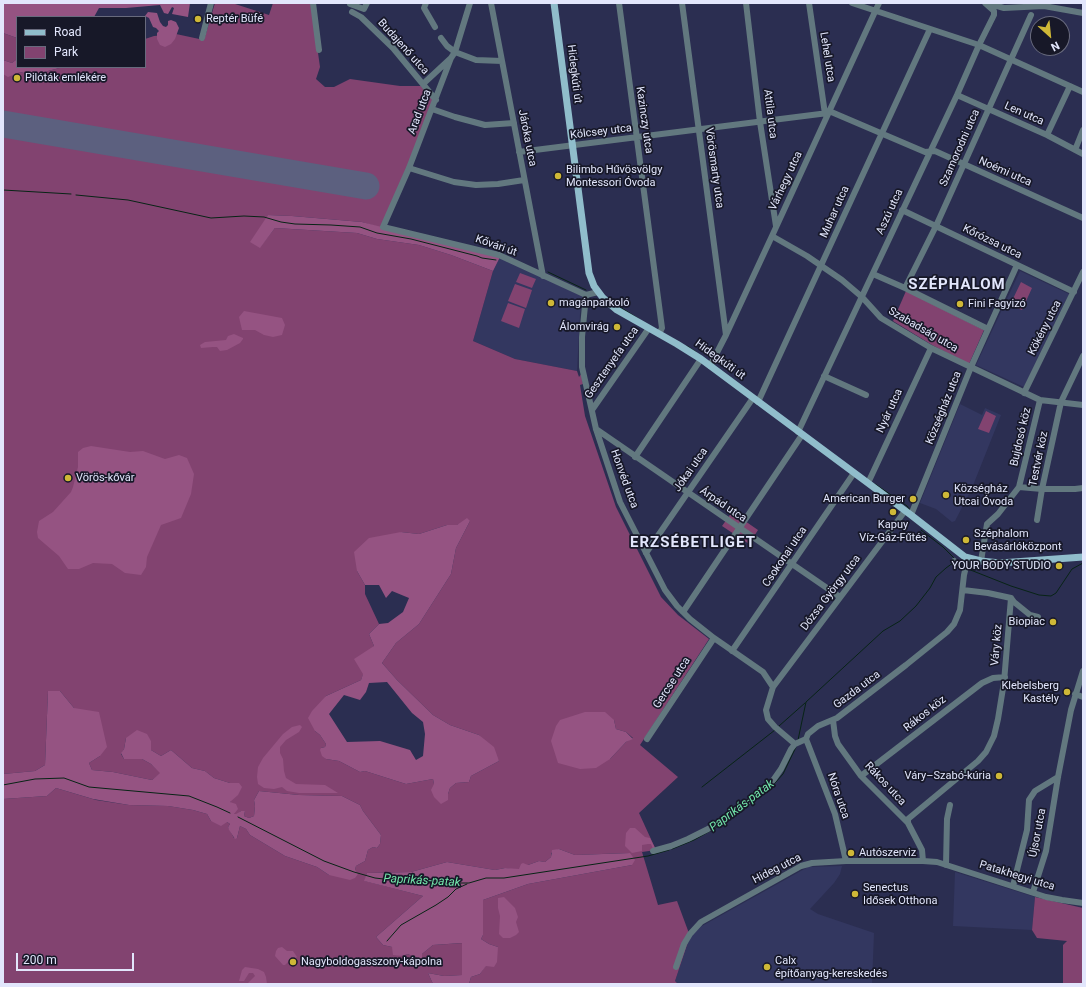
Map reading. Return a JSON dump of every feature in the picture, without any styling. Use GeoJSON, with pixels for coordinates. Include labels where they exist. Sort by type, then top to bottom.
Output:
{"type":"FeatureCollection","features":[{"type":"Feature","properties":{"kind":"main road","name":"Hidegkúti út"},"geometry":{"type":"LineString","coordinates":[[554,3],[589,273],[598,292],[609,304],[649,328],[660,332],[711,364],[854,473],[869,481],[962,555],[981,561],[1000,563],[1018,563],[1083,557]]}},
{"type":"Feature","properties":{"kind":"street"},"geometry":{"type":"LineString","coordinates":[[202,38],[211,3]]}},
{"type":"Feature","properties":{"kind":"street"},"geometry":{"type":"LineString","coordinates":[[313,3],[319,50]]}},
{"type":"Feature","properties":{"kind":"street"},"geometry":{"type":"LineString","coordinates":[[350,4],[364,9],[367,3]]}},
{"type":"Feature","properties":{"kind":"street"},"geometry":{"type":"LineString","coordinates":[[426,3],[424,8],[435,28]]}},
{"type":"Feature","properties":{"kind":"street","name":"Arad utca"},"geometry":{"type":"LineString","coordinates":[[383,227],[409,168],[436,100],[470,3]]}},
{"type":"Feature","properties":{"kind":"street","name":"Járóka utca"},"geometry":{"type":"LineString","coordinates":[[491,3],[543,276]]}},
{"type":"Feature","properties":{"kind":"street","name":"Kazinczy utca"},"geometry":{"type":"LineString","coordinates":[[618,3],[662,328],[660,332]]}},
{"type":"Feature","properties":{"kind":"street","name":"Vörösmarty utca"},"geometry":{"type":"LineString","coordinates":[[682,3],[726,335]]}},
{"type":"Feature","properties":{"kind":"street","name":"Attila utca"},"geometry":{"type":"LineString","coordinates":[[746,3],[760,122],[776,226]]}},
{"type":"Feature","properties":{"kind":"street","name":"Lehel utca"},"geometry":{"type":"LineString","coordinates":[[808,3],[827,113]]}},
{"type":"Feature","properties":{"kind":"street"},"geometry":{"type":"LineString","coordinates":[[852,3],[979,45],[1083,92]]}},
{"type":"Feature","properties":{"kind":"street","name":"Várhegy utca"},"geometry":{"type":"LineString","coordinates":[[711,364],[726,335],[879,3]]}},
{"type":"Feature","properties":{"kind":"street"},"geometry":{"type":"LineString","coordinates":[[986,3],[1010,8],[1047,5],[1083,12]]}},
{"type":"Feature","properties":{"kind":"street","name":"Aszú utca"},"geometry":{"type":"LineString","coordinates":[[682,612],[739,528],[800,431],[824,376],[994,15],[994,11],[986,3]]}},
{"type":"Feature","properties":{"kind":"street","name":"Budajenő utca"},"geometry":{"type":"LineString","coordinates":[[352,12],[361,17],[393,48],[436,100]]}},
{"type":"Feature","properties":{"kind":"street","name":"Szamorodni utca"},"geometry":{"type":"LineString","coordinates":[[905,288],[936,226],[1031,15]]}},
{"type":"Feature","properties":{"kind":"street","name":"Muhar utca"},"geometry":{"type":"LineString","coordinates":[[757,400],[821,266],[930,29]]}},
{"type":"Feature","properties":{"kind":"street"},"geometry":{"type":"LineString","coordinates":[[441,38],[453,55],[476,60],[502,61]]}},
{"type":"Feature","properties":{"kind":"street"},"geometry":{"type":"LineString","coordinates":[[423,84],[453,55]]}},
{"type":"Feature","properties":{"kind":"street"},"geometry":{"type":"LineString","coordinates":[[1047,135],[1070,86]]}},
{"type":"Feature","properties":{"kind":"street","name":"Len utca"},"geometry":{"type":"LineString","coordinates":[[957,95],[1047,135],[1083,154]]}},
{"type":"Feature","properties":{"kind":"street"},"geometry":{"type":"LineString","coordinates":[[432,109],[485,125],[514,123]]}},
{"type":"Feature","properties":{"kind":"street","name":"Kölcsey utca"},"geometry":{"type":"LineString","coordinates":[[519,152],[827,113]]}},
{"type":"Feature","properties":{"kind":"street","name":"Noémi utca"},"geometry":{"type":"LineString","coordinates":[[827,113],[925,152],[935,151],[1083,218]]}},
{"type":"Feature","properties":{"kind":"street"},"geometry":{"type":"LineString","coordinates":[[1074,150],[1083,130]]}},
{"type":"Feature","properties":{"kind":"street"},"geometry":{"type":"LineString","coordinates":[[409,168],[454,182],[476,185],[498,184],[524,180]]}},
{"type":"Feature","properties":{"kind":"street","name":"Kőrózsa utca"},"geometry":{"type":"LineString","coordinates":[[902,210],[1074,292]]}},
{"type":"Feature","properties":{"kind":"street","name":"Kővári út"},"geometry":{"type":"LineString","coordinates":[[383,227],[499,255],[586,295]]}},
{"type":"Feature","properties":{"kind":"street","name":"Szabadság utca"},"geometry":{"type":"LineString","coordinates":[[772,236],[842,280],[862,297],[881,318],[931,348],[1040,400],[1083,405]]}},
{"type":"Feature","properties":{"kind":"street","name":"Községház utca"},"geometry":{"type":"LineString","coordinates":[[908,513],[1017,265]]}},
{"type":"Feature","properties":{"kind":"street","name":"Kökény utca"},"geometry":{"type":"LineString","coordinates":[[1024,393],[1083,272]]}},
{"type":"Feature","properties":{"kind":"street"},"geometry":{"type":"LineString","coordinates":[[873,274],[988,329]]}},
{"type":"Feature","properties":{"kind":"street"},"geometry":{"type":"LineString","coordinates":[[586,295],[598,292]]}},
{"type":"Feature","properties":{"kind":"street","name":"Honvéd utca"},"geometry":{"type":"LineString","coordinates":[[586,295],[582,367],[596,429],[620,502],[665,590],[682,612],[714,638],[763,672],[773,687]]}},
{"type":"Feature","properties":{"kind":"street","name":"Gesztenyefa utca"},"geometry":{"type":"LineString","coordinates":[[592,410],[649,328]]}},
{"type":"Feature","properties":{"kind":"street","name":"Nyár utca"},"geometry":{"type":"LineString","coordinates":[[869,481],[931,348]]}},
{"type":"Feature","properties":{"kind":"street","name":"Testvér köz"},"geometry":{"type":"LineString","coordinates":[[1037,520],[1042,489],[1061,402],[1083,356]]}},
{"type":"Feature","properties":{"kind":"street"},"geometry":{"type":"LineString","coordinates":[[635,457],[701,359]]}},
{"type":"Feature","properties":{"kind":"street"},"geometry":{"type":"LineString","coordinates":[[824,376],[866,395]]}},
{"type":"Feature","properties":{"kind":"street","name":"Jókai utca"},"geometry":{"type":"LineString","coordinates":[[646,553],[687,493],[757,400]]}},
{"type":"Feature","properties":{"kind":"street","name":"Bujdosó köz"},"geometry":{"type":"LineString","coordinates":[[981,561],[987,524],[998,514],[1019,487],[1040,400]]}},
{"type":"Feature","properties":{"kind":"street","name":"Árpád utca"},"geometry":{"type":"LineString","coordinates":[[596,429],[840,597]]}},
{"type":"Feature","properties":{"kind":"street","name":"Csokonai utca"},"geometry":{"type":"LineString","coordinates":[[732,651],[854,473]]}},
{"type":"Feature","properties":{"kind":"street"},"geometry":{"type":"LineString","coordinates":[[1019,487],[1042,489],[1083,488]]}},
{"type":"Feature","properties":{"kind":"street","name":"Dózsa György utca"},"geometry":{"type":"LineString","coordinates":[[797,743],[775,727],[768,719],[766,710],[773,687],[840,597],[908,513]]}},
{"type":"Feature","properties":{"kind":"street","name":"Gazda utca"},"geometry":{"type":"LineString","coordinates":[[797,743],[806,739],[808,734],[818,726],[833,720],[947,632],[957,618],[960,610],[965,568],[968,558]]}},
{"type":"Feature","properties":{"kind":"street"},"geometry":{"type":"LineString","coordinates":[[963,590],[1011,598],[1030,615],[1038,617]]}},
{"type":"Feature","properties":{"kind":"street","name":"Váry köz"},"geometry":{"type":"LineString","coordinates":[[908,823],[908,819],[978,761],[986,752],[994,736],[1005,677],[1011,598]]}},
{"type":"Feature","properties":{"kind":"street","name":"Gercse utca"},"geometry":{"type":"LineString","coordinates":[[647,739],[714,638]]}},
{"type":"Feature","properties":{"kind":"street","name":"Újsor utca"},"geometry":{"type":"LineString","coordinates":[[1033,892],[1046,851],[1058,777],[1075,694],[1083,671]]}},
{"type":"Feature","properties":{"kind":"street","name":"Rákos köz"},"geometry":{"type":"LineString","coordinates":[[861,776],[982,683],[993,678],[1005,677]]}},
{"type":"Feature","properties":{"kind":"street"},"geometry":{"type":"LineString","coordinates":[[1075,694],[1083,697]]}},
{"type":"Feature","properties":{"kind":"street","name":"Rákos utca"},"geometry":{"type":"LineString","coordinates":[[833,720],[836,741],[861,776],[908,823],[922,850],[924,861]]}},
{"type":"Feature","properties":{"kind":"street","name":"Nóra utca"},"geometry":{"type":"LineString","coordinates":[[806,739],[835,814],[846,861]]}},
{"type":"Feature","properties":{"kind":"street"},"geometry":{"type":"LineString","coordinates":[[653,851],[688,839],[708,829],[735,812],[768,786],[781,769],[791,749],[797,743]]}},
{"type":"Feature","properties":{"kind":"street"},"geometry":{"type":"LineString","coordinates":[[1013,886],[1027,830],[1030,800],[1035,791],[1058,777]]}},
{"type":"Feature","properties":{"kind":"street"},"geometry":{"type":"LineString","coordinates":[[946,865],[947,819],[950,805]]}},
{"type":"Feature","properties":{"kind":"street","name":"Hideg utca"},"geometry":{"type":"LineString","coordinates":[[676,967],[684,944],[690,934],[701,922],[801,866],[812,863],[846,861],[924,861]]}},
{"type":"Feature","properties":{"kind":"street","name":"Patakhegyi utca"},"geometry":{"type":"LineString","coordinates":[[924,861],[946,865],[1062,900],[1083,903]]}},
{"type":"Feature","properties":{"kind":"shaded area"},"geometry":{"type":"Polygon","coordinates":[[[3,3],[190,3],[188,17],[172,14],[174,8],[172,7],[168,14],[164,13],[160,5],[126,8],[99,8],[95,16],[16,16],[16,38],[3,33],[3,3]]]}},
{"type":"Feature","properties":{"kind":"shaded area"},"geometry":{"type":"Polygon","coordinates":[[[148,12],[157,13],[160,22],[166,27],[168,25],[168,21],[171,20],[176,22],[179,28],[175,39],[171,44],[165,47],[160,45],[157,39],[157,33],[159,31],[153,27],[149,18],[145,16],[148,12]]]}},
{"type":"Feature","properties":{"kind":"shaded area"},"geometry":{"type":"Polygon","coordinates":[[[3,60],[12,63],[16,60],[16,68],[59,68],[33,75],[20,72],[8,77],[3,74],[3,60]]]}},
{"type":"Feature","properties":{"kind":"shaded area"},"geometry":{"type":"Polygon","coordinates":[[[268,215],[362,222],[500,257],[493,271],[419,245],[377,239],[357,233],[275,228],[260,248],[250,242],[268,215]]]}},
{"type":"Feature","properties":{"kind":"shaded area"},"geometry":{"type":"Polygon","coordinates":[[[500,257],[582,296],[577,371],[515,359],[473,341],[493,271],[500,257]]]}},
{"type":"Feature","properties":{"kind":"shaded area"},"geometry":{"type":"Polygon","coordinates":[[[1020,271],[1069,294],[1024,387],[976,365],[1020,271]]]}},
{"type":"Feature","properties":{"kind":"shaded area"},"geometry":{"type":"Polygon","coordinates":[[[244,311],[282,318],[285,325],[282,335],[273,337],[264,335],[255,330],[242,330],[239,317],[244,311]]]}},
{"type":"Feature","properties":{"kind":"shaded area"},"geometry":{"type":"Polygon","coordinates":[[[234,334],[243,339],[240,343],[227,350],[220,351],[217,347],[201,348],[200,345],[205,342],[226,340],[228,336],[234,334]]]}},
{"type":"Feature","properties":{"kind":"shaded area"},"geometry":{"type":"Polygon","coordinates":[[[960,404],[982,415],[985,408],[1001,415],[972,488],[955,521],[952,522],[936,509],[920,503],[960,404]]]}},
{"type":"Feature","properties":{"kind":"shaded area"},"geometry":{"type":"Polygon","coordinates":[[[91,446],[130,452],[143,451],[165,459],[179,455],[187,458],[194,474],[191,494],[181,518],[161,525],[147,557],[146,567],[141,575],[125,573],[112,564],[93,563],[79,569],[68,569],[59,556],[38,538],[37,532],[39,521],[53,512],[71,492],[78,467],[78,452],[83,448],[91,446]]]}},
{"type":"Feature","properties":{"kind":"shaded area"},"geometry":{"type":"Polygon","coordinates":[[[467,518],[470,521],[456,548],[451,574],[419,624],[396,643],[382,663],[433,715],[450,725],[479,735],[494,747],[499,761],[471,776],[469,782],[456,783],[450,788],[448,800],[441,804],[434,797],[431,790],[434,784],[433,779],[406,784],[365,771],[360,772],[339,761],[326,759],[322,756],[320,750],[321,748],[325,747],[326,744],[320,735],[315,731],[308,718],[312,711],[326,696],[361,680],[363,674],[354,659],[374,646],[369,634],[379,624],[388,623],[403,612],[409,598],[392,591],[386,598],[379,585],[365,585],[357,571],[354,552],[369,538],[401,532],[419,534],[447,525],[457,525],[467,518]],[[387,682],[369,683],[366,692],[360,700],[344,695],[329,714],[347,742],[380,741],[410,750],[416,760],[423,756],[425,734],[423,722],[412,713],[387,682]]]}},
{"type":"Feature","properties":{"kind":"shaded area"},"geometry":{"type":"Polygon","coordinates":[[[48,691],[60,691],[74,708],[99,712],[107,747],[100,756],[89,763],[92,770],[113,772],[152,780],[160,773],[151,764],[142,759],[124,759],[121,753],[124,749],[126,738],[137,730],[147,734],[151,741],[151,750],[161,756],[171,750],[192,768],[205,771],[214,778],[230,783],[239,783],[242,787],[238,795],[230,802],[236,804],[238,809],[234,814],[245,811],[244,816],[249,818],[254,816],[254,800],[259,791],[299,795],[342,796],[360,805],[381,835],[380,844],[377,848],[373,847],[368,850],[365,861],[356,866],[355,870],[358,874],[355,878],[350,880],[329,875],[317,867],[285,856],[250,835],[246,829],[240,826],[237,838],[235,839],[228,827],[230,824],[227,822],[221,826],[211,821],[207,814],[193,810],[168,806],[129,805],[93,799],[56,788],[47,796],[3,799],[3,774],[35,771],[45,765],[48,691]]]}},
{"type":"Feature","properties":{"kind":"shaded area"},"geometry":{"type":"Polygon","coordinates":[[[585,712],[605,712],[614,720],[616,729],[626,732],[633,739],[626,742],[610,759],[596,768],[580,769],[558,763],[551,741],[556,726],[560,720],[585,712]]]}},
{"type":"Feature","properties":{"kind":"shaded area"},"geometry":{"type":"Polygon","coordinates":[[[300,725],[302,727],[299,732],[286,740],[280,747],[286,778],[296,784],[325,785],[338,793],[299,793],[287,791],[282,787],[274,789],[264,788],[258,784],[258,767],[263,758],[283,734],[292,727],[300,725]]]}},
{"type":"Feature","properties":{"kind":"shaded area"},"geometry":{"type":"Polygon","coordinates":[[[630,828],[635,828],[645,837],[650,838],[655,848],[653,849],[651,844],[642,845],[642,851],[632,853],[625,846],[626,833],[630,828]]]}},
{"type":"Feature","properties":{"kind":"shaded area"},"geometry":{"type":"Polygon","coordinates":[[[559,849],[575,855],[630,853],[635,860],[632,865],[528,884],[483,900],[483,935],[481,939],[498,947],[497,962],[494,967],[486,966],[480,974],[471,977],[469,984],[433,984],[428,973],[444,976],[462,975],[462,943],[433,945],[422,954],[421,961],[408,954],[402,956],[393,955],[392,947],[383,945],[376,937],[423,896],[364,881],[367,873],[411,872],[447,862],[495,870],[505,868],[519,869],[523,863],[528,865],[539,861],[545,862],[551,857],[552,850],[559,849]]]}},
{"type":"Feature","properties":{"kind":"shaded area"},"geometry":{"type":"Polygon","coordinates":[[[842,866],[840,874],[834,883],[810,909],[818,914],[874,933],[872,984],[678,984],[675,981],[690,936],[702,926],[808,867],[842,866]]]}},
{"type":"Feature","properties":{"kind":"shaded area"},"geometry":{"type":"Polygon","coordinates":[[[955,872],[1035,897],[1032,930],[953,926],[955,872]]]}},
{"type":"Feature","properties":{"kind":"shaded area"},"geometry":{"type":"Polygon","coordinates":[[[504,897],[515,908],[518,917],[516,922],[519,932],[510,938],[503,938],[499,934],[500,916],[498,898],[504,897]]]}},
{"type":"Feature","properties":{"kind":"shaded area"},"geometry":{"type":"Polygon","coordinates":[[[282,947],[287,951],[293,951],[297,957],[285,965],[283,965],[275,956],[278,948],[282,947]]]}},
{"type":"Feature","properties":{"kind":"shaded area"},"geometry":{"type":"Polygon","coordinates":[[[245,967],[258,969],[264,972],[267,984],[247,984],[255,976],[253,973],[249,973],[244,981],[239,981],[242,970],[245,967]]]}},
{"type":"Feature","properties":{"kind":"green space"},"geometry":{"type":"Polygon","coordinates":[[[215,3],[232,3],[269,15],[273,3],[311,3],[320,67],[316,79],[325,87],[334,87],[350,79],[400,86],[421,86],[434,101],[407,169],[381,228],[362,222],[268,215],[260,247],[275,228],[357,233],[377,239],[419,245],[493,271],[473,341],[515,359],[577,371],[579,377],[582,373],[583,384],[580,385],[585,416],[616,507],[661,597],[678,615],[709,639],[640,745],[678,777],[639,813],[656,850],[642,852],[658,905],[677,901],[690,936],[675,981],[678,984],[469,984],[471,977],[480,974],[498,947],[481,939],[483,935],[483,900],[528,884],[632,865],[629,853],[575,855],[559,849],[551,853],[551,857],[545,862],[539,861],[528,865],[521,871],[505,868],[495,870],[447,862],[411,872],[367,873],[365,881],[423,896],[376,937],[383,945],[392,947],[402,956],[408,954],[414,957],[422,954],[433,945],[463,943],[462,975],[444,976],[428,973],[433,984],[3,984],[3,799],[47,796],[56,788],[96,800],[129,805],[168,806],[193,810],[207,814],[211,821],[227,822],[230,824],[228,827],[234,838],[237,838],[240,826],[246,829],[250,835],[285,856],[317,867],[329,875],[355,870],[356,866],[365,861],[368,850],[373,847],[377,848],[380,844],[381,835],[360,805],[342,796],[299,795],[259,791],[254,800],[254,816],[249,818],[244,816],[245,811],[241,811],[236,815],[233,813],[235,811],[230,802],[239,784],[214,778],[205,771],[192,768],[171,750],[161,756],[151,750],[151,741],[126,738],[124,749],[121,754],[124,759],[142,759],[151,764],[161,773],[152,780],[113,772],[92,770],[89,763],[100,756],[74,708],[60,691],[48,691],[45,765],[35,771],[3,774],[3,74],[20,72],[33,75],[59,68],[146,68],[146,39],[154,36],[176,34],[204,40],[215,3]],[[470,521],[457,525],[447,525],[419,534],[401,532],[357,571],[365,585],[365,594],[379,624],[369,634],[374,646],[361,680],[326,696],[315,731],[320,735],[326,744],[325,747],[321,748],[326,759],[339,761],[360,772],[365,771],[406,784],[433,779],[434,784],[448,794],[450,788],[456,783],[469,782],[471,776],[499,761],[479,735],[450,725],[433,715],[382,663],[396,643],[419,624],[451,574],[456,548],[470,521]],[[614,720],[610,759],[626,742],[633,738],[626,732],[616,729],[614,720]]]}},
{"type":"Feature","properties":{"kind":"green space"},"geometry":{"type":"Polygon","coordinates":[[[3,33],[16,38],[16,60],[12,63],[3,60],[3,33]]]}},
{"type":"Feature","properties":{"kind":"green space"},"geometry":{"type":"Polygon","coordinates":[[[520,273],[536,279],[532,288],[516,282],[520,273]]]}},
{"type":"Feature","properties":{"kind":"green space"},"geometry":{"type":"Polygon","coordinates":[[[1021,282],[1032,288],[1022,310],[1010,305],[1021,282]]]}},
{"type":"Feature","properties":{"kind":"green space"},"geometry":{"type":"Polygon","coordinates":[[[515,284],[532,290],[526,308],[508,301],[515,284]]]}},
{"type":"Feature","properties":{"kind":"green space"},"geometry":{"type":"Polygon","coordinates":[[[906,291],[984,330],[969,364],[932,345],[893,321],[906,291]]]}},
{"type":"Feature","properties":{"kind":"green space"},"geometry":{"type":"Polygon","coordinates":[[[508,303],[525,309],[519,328],[501,321],[508,303]]]}},
{"type":"Feature","properties":{"kind":"green space"},"geometry":{"type":"Polygon","coordinates":[[[986,411],[996,416],[989,433],[978,429],[986,411]]]}},
{"type":"Feature","properties":{"kind":"green space"},"geometry":{"type":"Polygon","coordinates":[[[732,512],[758,530],[749,544],[722,526],[732,512]]]}},
{"type":"Feature","properties":{"kind":"green space"},"geometry":{"type":"Polygon","coordinates":[[[1035,897],[1083,908],[1083,984],[1063,984],[1063,945],[1067,941],[1037,938],[1032,930],[1035,897]]]}},
{"type":"Feature","properties":{"kind":"waterway"},"geometry":{"type":"LineString","coordinates":[[3,190],[71,194]]}},
{"type":"Feature","properties":{"kind":"waterway"},"geometry":{"type":"LineString","coordinates":[[76,195],[128,200],[211,218],[244,216],[264,217],[295,224],[360,227],[377,233],[411,239],[482,258],[496,260]]}},
{"type":"Feature","properties":{"kind":"waterway"},"geometry":{"type":"LineString","coordinates":[[548,272],[586,290]]}},
{"type":"Feature","properties":{"kind":"waterway"},"geometry":{"type":"LineString","coordinates":[[615,304],[639,319]]}},
{"type":"Feature","properties":{"kind":"waterway"},"geometry":{"type":"LineString","coordinates":[[687,346],[696,352]]}},
{"type":"Feature","properties":{"kind":"waterway"},"geometry":{"type":"LineString","coordinates":[[875,484],[907,506],[910,510]]}},
{"type":"Feature","properties":{"kind":"waterway"},"geometry":{"type":"LineString","coordinates":[[921,530],[943,547],[955,559]]}},
{"type":"Feature","properties":{"kind":"waterway","name":"Paprikás-patak"},"geometry":{"type":"LineString","coordinates":[[957,561],[963,567]]}},
{"type":"Feature","properties":{"kind":"waterway","name":"Paprikás-patak"},"geometry":{"type":"LineString","coordinates":[[798,740],[806,702],[883,631],[900,621],[916,606],[930,588],[936,577],[953,563]]}},
{"type":"Feature","properties":{"kind":"waterway","name":"Paprikás-patak"},"geometry":{"type":"LineString","coordinates":[[968,569],[1011,586],[1039,595],[1051,596],[1056,593],[1072,569],[1083,563]]}},
{"type":"Feature","properties":{"kind":"waterway"},"geometry":{"type":"LineString","coordinates":[[779,726],[805,703]]}},
{"type":"Feature","properties":{"kind":"waterway"},"geometry":{"type":"LineString","coordinates":[[702,787],[775,730]]}},
{"type":"Feature","properties":{"kind":"waterway","name":"Paprikás-patak"},"geometry":{"type":"LineString","coordinates":[[672,849],[694,840],[719,826],[768,791],[783,774],[796,747]]}},
{"type":"Feature","properties":{"kind":"waterway","name":"Paprikás-patak"},"geometry":{"type":"LineString","coordinates":[[3,785],[35,779],[64,778],[89,787],[189,796],[230,813]]}},
{"type":"Feature","properties":{"kind":"waterway","name":"Paprikás-patak"},"geometry":{"type":"LineString","coordinates":[[238,817],[324,861],[354,872],[375,878],[419,883],[469,883],[486,878],[504,878],[648,856],[669,850]]}},
{"type":"Feature","properties":{"kind":"waterway"},"geometry":{"type":"LineString","coordinates":[[387,941],[401,925],[436,905],[448,897],[456,889],[467,884]]}},
{"type":"Feature","properties":{"kind":"runway"},"geometry":{"type":"LineString","coordinates":[[3,124],[366,186]]}},
{"type":"Feature","properties":{"kind":"place","name":"Reptér Büfé"},"geometry":{"type":"Point","coordinates":[198,19]}},
{"type":"Feature","properties":{"kind":"place","name":"Pilóták emlékére"},"geometry":{"type":"Point","coordinates":[17,78]}},
{"type":"Feature","properties":{"kind":"place","name":"Bilimbo Hűvösvölgy Montessori Óvoda"},"geometry":{"type":"Point","coordinates":[558,176]}},
{"type":"Feature","properties":{"kind":"place","name":"magánparkoló"},"geometry":{"type":"Point","coordinates":[551,303]}},
{"type":"Feature","properties":{"kind":"place","name":"Fini Fagyizó"},"geometry":{"type":"Point","coordinates":[960,304]}},
{"type":"Feature","properties":{"kind":"place","name":"Álomvirág"},"geometry":{"type":"Point","coordinates":[617,327]}},
{"type":"Feature","properties":{"kind":"place","name":"Vörös-kővár"},"geometry":{"type":"Point","coordinates":[68,478]}},
{"type":"Feature","properties":{"kind":"place","name":"Községház Utcai Óvoda"},"geometry":{"type":"Point","coordinates":[946,495]}},
{"type":"Feature","properties":{"kind":"place","name":"American Burger"},"geometry":{"type":"Point","coordinates":[913,499]}},
{"type":"Feature","properties":{"kind":"place","name":"Kapuy Víz-Gáz-Fűtés"},"geometry":{"type":"Point","coordinates":[893,512]}},
{"type":"Feature","properties":{"kind":"place","name":"Széphalom Bevásárlóközpont"},"geometry":{"type":"Point","coordinates":[966,540]}},
{"type":"Feature","properties":{"kind":"place","name":"YOUR BODY STUDIO"},"geometry":{"type":"Point","coordinates":[1059,566]}},
{"type":"Feature","properties":{"kind":"place","name":"Biopiac"},"geometry":{"type":"Point","coordinates":[1053,622]}},
{"type":"Feature","properties":{"kind":"place","name":"Klebelsberg Kastély"},"geometry":{"type":"Point","coordinates":[1067,692]}},
{"type":"Feature","properties":{"kind":"place","name":"Váry–Szabó-kúria"},"geometry":{"type":"Point","coordinates":[999,776]}},
{"type":"Feature","properties":{"kind":"place","name":"Autószerviz"},"geometry":{"type":"Point","coordinates":[851,853]}},
{"type":"Feature","properties":{"kind":"place","name":"Senectus Idősek Otthona"},"geometry":{"type":"Point","coordinates":[855,894]}},
{"type":"Feature","properties":{"kind":"place","name":"Nagyboldogasszony-kápolna"},"geometry":{"type":"Point","coordinates":[293,962]}},
{"type":"Feature","properties":{"kind":"place","name":"Calx építőanyag-kereskedés"},"geometry":{"type":"Point","coordinates":[767,967]}},
{"type":"Feature","properties":{"kind":"district","name":"SZÉPHALOM"},"geometry":{"type":"Point","coordinates":[957,285]}},
{"type":"Feature","properties":{"kind":"district","name":"ERZSÉBETLIGET"},"geometry":{"type":"Point","coordinates":[693,543]}}]}
